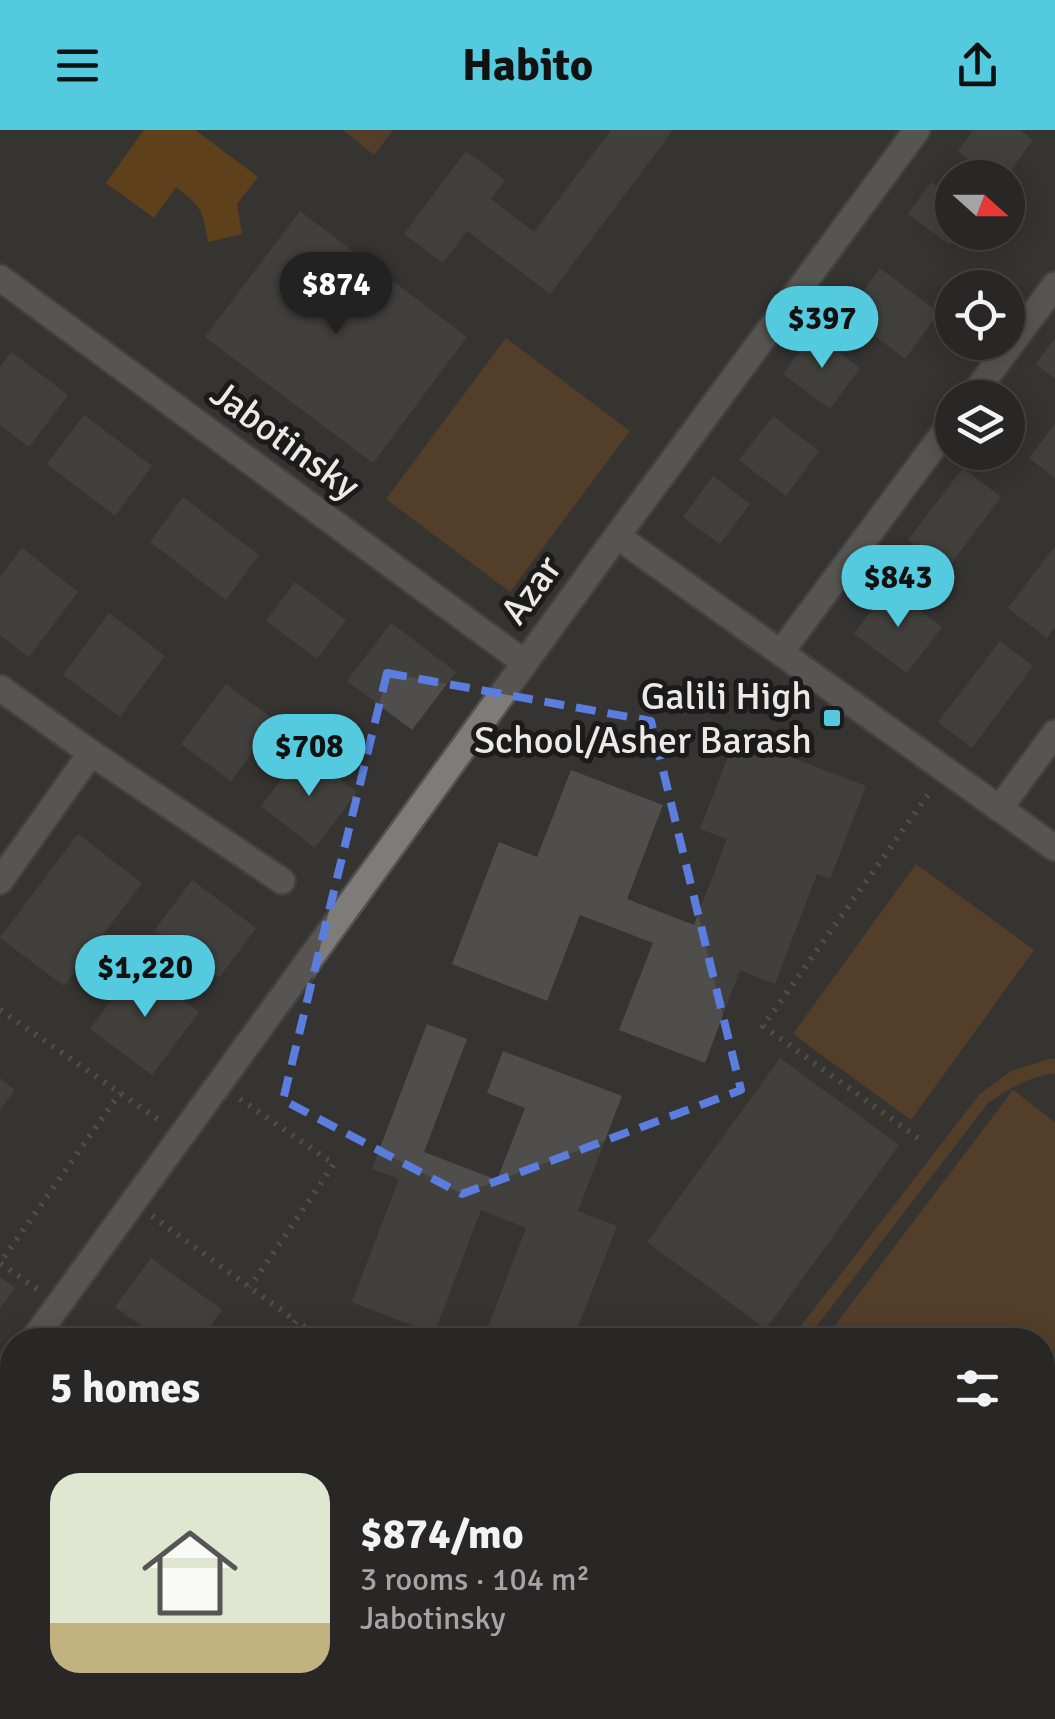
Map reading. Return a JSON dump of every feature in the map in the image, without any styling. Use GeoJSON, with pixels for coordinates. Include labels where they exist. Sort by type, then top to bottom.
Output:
{"type":"FeatureCollection","features":[{"type":"Feature","properties":{"kind":"street","name":"Azar"},"geometry":{"type":"LineString","coordinates":[[42,1328],[917,130]]}},
{"type":"Feature","properties":{"kind":"street","name":"Jabotinsky"},"geometry":{"type":"LineString","coordinates":[[0,278],[525,663]]}},
{"type":"Feature","properties":{"kind":"street"},"geometry":{"type":"LineString","coordinates":[[984,380],[1055,285]]}},
{"type":"Feature","properties":{"kind":"street"},"geometry":{"type":"LineString","coordinates":[[780,652],[935,445]]}},
{"type":"Feature","properties":{"kind":"street"},"geometry":{"type":"LineString","coordinates":[[617,536],[1055,848]]}},
{"type":"Feature","properties":{"kind":"street"},"geometry":{"type":"LineString","coordinates":[[0,688],[91,754],[282,881]]}},
{"type":"Feature","properties":{"kind":"street"},"geometry":{"type":"LineString","coordinates":[[1000,809],[1055,733]]}},
{"type":"Feature","properties":{"kind":"street"},"geometry":{"type":"LineString","coordinates":[[0,881],[91,754]]}},
{"type":"Feature","properties":{"kind":"path"},"geometry":{"type":"LineString","coordinates":[[918,1138],[763,1026],[946,770]]}},
{"type":"Feature","properties":{"kind":"path"},"geometry":{"type":"LineString","coordinates":[[0,1010],[182,1136]]}},
{"type":"Feature","properties":{"kind":"path"},"geometry":{"type":"LineString","coordinates":[[26,1282],[0,1263],[120,1093]]}},
{"type":"Feature","properties":{"kind":"path"},"geometry":{"type":"LineString","coordinates":[[250,1287],[334,1164],[266,1117]]}},
{"type":"Feature","properties":{"kind":"path"},"geometry":{"type":"LineString","coordinates":[[133,1202],[306,1328]]}},
{"type":"Feature","properties":{"kind":"path"},"geometry":{"type":"LineString","coordinates":[[291,1328],[296,1321]]}},
{"type":"Feature","properties":{"kind":"highlighted area"},"geometry":{"type":"Polygon","coordinates":[[[387,673],[651,721],[741,1090],[462,1194],[283,1100],[387,673]]]}},
{"type":"Feature","properties":{"kind":"shaded area"},"geometry":{"type":"Polygon","coordinates":[[[144,130],[195,130],[258,177],[237,204],[242,234],[208,242],[200,210],[176,187],[154,218],[106,183],[144,130]]]}},
{"type":"Feature","properties":{"kind":"shaded area"},"geometry":{"type":"Polygon","coordinates":[[[343,130],[393,130],[374,155],[343,130]]]}},
{"type":"Feature","properties":{"kind":"shaded area"},"geometry":{"type":"Polygon","coordinates":[[[506,338],[630,431],[510,592],[386,499],[506,338]]]}},
{"type":"Feature","properties":{"kind":"shaded area"},"geometry":{"type":"Polygon","coordinates":[[[916,864],[1034,950],[911,1120],[793,1034],[916,864]]]}},
{"type":"Feature","properties":{"kind":"shaded area"},"geometry":{"type":"Polygon","coordinates":[[[1055,1059],[1055,1073],[1028,1080],[988,1103],[815,1328],[799,1328],[979,1095],[1011,1071],[1055,1059]]]}},
{"type":"Feature","properties":{"kind":"shaded area"},"geometry":{"type":"Polygon","coordinates":[[[1013,1090],[1055,1122],[1055,1328],[833,1328],[1013,1090]]]}},
{"type":"Feature","properties":{"kind":"building"},"geometry":{"type":"Polygon","coordinates":[[[611,130],[673,130],[550,294],[467,231],[443,263],[404,234],[466,151],[505,180],[491,199],[534,232],[611,130]]]}},
{"type":"Feature","properties":{"kind":"building"},"geometry":{"type":"Polygon","coordinates":[[[973,130],[1020,130],[1033,140],[1018,160],[970,160],[958,151],[973,130]]]}},
{"type":"Feature","properties":{"kind":"building"},"geometry":{"type":"Polygon","coordinates":[[[931,182],[935,185],[935,234],[908,214],[931,182]]]}},
{"type":"Feature","properties":{"kind":"building"},"geometry":{"type":"Polygon","coordinates":[[[300,211],[467,337],[373,463],[205,337],[300,211]]]}},
{"type":"Feature","properties":{"kind":"building"},"geometry":{"type":"Polygon","coordinates":[[[880,268],[935,310],[935,318],[905,359],[847,314],[880,268]]]}},
{"type":"Feature","properties":{"kind":"building"},"geometry":{"type":"Polygon","coordinates":[[[814,333],[860,368],[830,409],[783,374],[814,333]]]}},
{"type":"Feature","properties":{"kind":"building"},"geometry":{"type":"Polygon","coordinates":[[[1055,338],[1055,379],[1036,364],[1055,338]]]}},
{"type":"Feature","properties":{"kind":"building"},"geometry":{"type":"Polygon","coordinates":[[[11,352],[68,395],[29,447],[0,425],[0,367],[11,352]]]}},
{"type":"Feature","properties":{"kind":"building"},"geometry":{"type":"Polygon","coordinates":[[[84,415],[152,466],[115,516],[47,464],[84,415]]]}},
{"type":"Feature","properties":{"kind":"building"},"geometry":{"type":"Polygon","coordinates":[[[773,416],[819,451],[786,496],[739,460],[773,416]]]}},
{"type":"Feature","properties":{"kind":"building"},"geometry":{"type":"Polygon","coordinates":[[[1055,424],[1055,478],[1029,458],[1055,424]]]}},
{"type":"Feature","properties":{"kind":"building"},"geometry":{"type":"Polygon","coordinates":[[[961,470],[1001,497],[947,569],[908,540],[961,470]]]}},
{"type":"Feature","properties":{"kind":"building"},"geometry":{"type":"Polygon","coordinates":[[[713,476],[750,504],[720,544],[683,517],[713,476]]]}},
{"type":"Feature","properties":{"kind":"building"},"geometry":{"type":"Polygon","coordinates":[[[183,497],[259,555],[226,600],[150,542],[183,497]]]}},
{"type":"Feature","properties":{"kind":"building"},"geometry":{"type":"Polygon","coordinates":[[[1055,546],[1055,627],[1047,638],[1008,608],[1055,546]]]}},
{"type":"Feature","properties":{"kind":"building"},"geometry":{"type":"Polygon","coordinates":[[[22,548],[78,592],[29,657],[0,635],[0,577],[22,548]]]}},
{"type":"Feature","properties":{"kind":"building"},"geometry":{"type":"Polygon","coordinates":[[[295,582],[346,620],[317,659],[266,621],[295,582]]]}},
{"type":"Feature","properties":{"kind":"building"},"geometry":{"type":"Polygon","coordinates":[[[889,587],[942,627],[907,673],[854,634],[889,587]]]}},
{"type":"Feature","properties":{"kind":"building"},"geometry":{"type":"Polygon","coordinates":[[[109,613],[165,656],[120,717],[63,675],[109,613]]]}},
{"type":"Feature","properties":{"kind":"building"},"geometry":{"type":"Polygon","coordinates":[[[391,623],[456,672],[412,730],[347,681],[391,623]]]}},
{"type":"Feature","properties":{"kind":"building"},"geometry":{"type":"Polygon","coordinates":[[[1000,641],[1033,666],[972,748],[938,722],[1000,641]]]}},
{"type":"Feature","properties":{"kind":"building"},"geometry":{"type":"Polygon","coordinates":[[[226,684],[276,721],[231,781],[181,744],[226,684]]]}},
{"type":"Feature","properties":{"kind":"building"},"geometry":{"type":"Polygon","coordinates":[[[736,736],[866,786],[830,879],[817,874],[775,984],[740,970],[705,1063],[619,1030],[653,943],[580,915],[547,1001],[452,964],[499,842],[537,857],[571,770],[663,805],[627,899],[694,925],[727,839],[700,829],[736,736]]]}},
{"type":"Feature","properties":{"kind":"building"},"geometry":{"type":"Polygon","coordinates":[[[303,751],[357,792],[315,848],[261,806],[303,751]]]}},
{"type":"Feature","properties":{"kind":"building"},"geometry":{"type":"Polygon","coordinates":[[[78,834],[142,883],[64,986],[0,938],[78,834]]]}},
{"type":"Feature","properties":{"kind":"building"},"geometry":{"type":"Polygon","coordinates":[[[192,880],[256,928],[219,978],[155,930],[192,880]]]}},
{"type":"Feature","properties":{"kind":"building"},"geometry":{"type":"Polygon","coordinates":[[[138,965],[199,1012],[152,1075],[90,1029],[138,965]]]}},
{"type":"Feature","properties":{"kind":"building"},"geometry":{"type":"Polygon","coordinates":[[[427,1024],[467,1039],[424,1152],[497,1180],[525,1108],[487,1093],[503,1051],[622,1096],[578,1211],[617,1226],[578,1328],[488,1328],[526,1228],[481,1210],[436,1328],[419,1328],[352,1302],[399,1179],[372,1169],[427,1024]]]}},
{"type":"Feature","properties":{"kind":"building"},"geometry":{"type":"Polygon","coordinates":[[[780,1058],[899,1145],[767,1328],[647,1242],[780,1058]]]}},
{"type":"Feature","properties":{"kind":"building"},"geometry":{"type":"Polygon","coordinates":[[[0,1078],[15,1090],[0,1110],[0,1078]]]}},
{"type":"Feature","properties":{"kind":"building"},"geometry":{"type":"Polygon","coordinates":[[[151,1258],[222,1310],[209,1328],[144,1328],[115,1307],[151,1258]]]}},
{"type":"Feature","properties":{"kind":"building"},"geometry":{"type":"Polygon","coordinates":[[[0,1277],[15,1288],[0,1308],[0,1277]]]}},
{"type":"Feature","properties":{"kind":"place","name":"Galili High School/Asher Barash"},"geometry":{"type":"Point","coordinates":[832,718]}}]}
